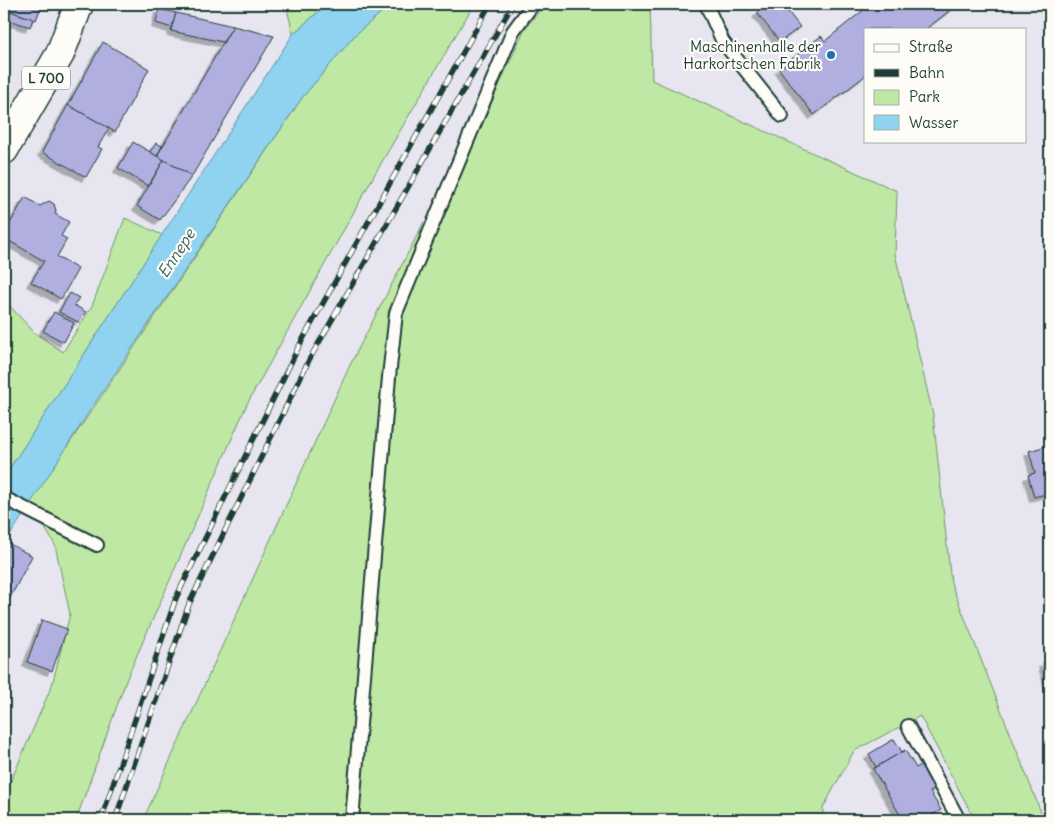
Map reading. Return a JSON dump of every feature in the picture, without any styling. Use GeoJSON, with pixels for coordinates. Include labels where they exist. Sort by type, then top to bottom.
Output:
{"type":"FeatureCollection","features":[{"type":"Feature","properties":{"kind":"main road","name":"L 700"},"geometry":{"type":"LineString","coordinates":[[5,149],[60,54],[79,4]]}},
{"type":"Feature","properties":{"kind":"lane"},"geometry":{"type":"LineString","coordinates":[[352,820],[396,313],[513,31],[533,4]]}},
{"type":"Feature","properties":{"kind":"lane"},"geometry":{"type":"LineString","coordinates":[[706,4],[723,42],[782,116]]}},
{"type":"Feature","properties":{"kind":"lane"},"geometry":{"type":"LineString","coordinates":[[4,498],[97,545]]}},
{"type":"Feature","properties":{"kind":"lane"},"geometry":{"type":"LineString","coordinates":[[908,726],[960,820]]}},
{"type":"Feature","properties":{"kind":"green space"},"geometry":{"type":"Polygon","coordinates":[[[286,4],[327,4],[293,34],[286,4]]]}},
{"type":"Feature","properties":{"kind":"green space"},"geometry":{"type":"Polygon","coordinates":[[[391,4],[474,4],[376,172],[247,404],[127,678],[76,820],[4,820],[4,797],[52,685],[70,614],[55,545],[30,502],[302,98],[355,35],[391,4]]]}},
{"type":"Feature","properties":{"kind":"green space"},"geometry":{"type":"Polygon","coordinates":[[[545,4],[650,4],[652,80],[897,191],[895,254],[933,415],[951,583],[1044,820],[975,820],[920,716],[854,751],[823,808],[823,820],[353,820],[399,314],[429,242],[524,30],[545,4]]]}},
{"type":"Feature","properties":{"kind":"green space"},"geometry":{"type":"Polygon","coordinates":[[[125,218],[162,235],[4,477],[4,300],[35,333],[63,352],[92,306],[125,218]]]}},
{"type":"Feature","properties":{"kind":"green space"},"geometry":{"type":"Polygon","coordinates":[[[424,222],[394,313],[349,820],[143,820],[350,365],[424,222]]]}},
{"type":"Feature","properties":{"kind":"water","name":"Ennepe"},"geometry":{"type":"Polygon","coordinates":[[[327,4],[391,4],[355,35],[302,98],[92,407],[4,545],[4,477],[293,34],[327,4]]]}},
{"type":"Feature","properties":{"kind":"building"},"geometry":{"type":"Polygon","coordinates":[[[4,4],[42,4],[36,20],[4,9],[4,4]]]}},
{"type":"Feature","properties":{"kind":"building"},"geometry":{"type":"Polygon","coordinates":[[[769,4],[782,4],[800,27],[780,42],[757,13],[769,4]]]}},
{"type":"Feature","properties":{"kind":"building","name":"Maschinenhalle der Harkortschen Fabrik"},"geometry":{"type":"Polygon","coordinates":[[[871,4],[954,4],[956,6],[927,28],[864,28],[864,77],[814,115],[779,69],[821,36],[825,41],[871,4]]]}},
{"type":"Feature","properties":{"kind":"building"},"geometry":{"type":"Polygon","coordinates":[[[159,9],[176,13],[172,28],[156,23],[159,9]]]}},
{"type":"Feature","properties":{"kind":"building"},"geometry":{"type":"Polygon","coordinates":[[[7,10],[33,19],[30,27],[9,20],[5,16],[7,10]]]}},
{"type":"Feature","properties":{"kind":"building"},"geometry":{"type":"Polygon","coordinates":[[[176,13],[233,26],[223,42],[171,31],[176,13]]]}},
{"type":"Feature","properties":{"kind":"building"},"geometry":{"type":"Polygon","coordinates":[[[233,26],[274,36],[192,176],[157,156],[233,26]]]}},
{"type":"Feature","properties":{"kind":"building"},"geometry":{"type":"Polygon","coordinates":[[[103,42],[149,69],[115,132],[68,105],[103,42]]]}},
{"type":"Feature","properties":{"kind":"building"},"geometry":{"type":"Polygon","coordinates":[[[68,105],[109,128],[98,147],[102,149],[86,177],[42,152],[68,105]]]}},
{"type":"Feature","properties":{"kind":"building"},"geometry":{"type":"Polygon","coordinates":[[[133,142],[164,160],[148,186],[118,168],[133,142]]]}},
{"type":"Feature","properties":{"kind":"building"},"geometry":{"type":"Polygon","coordinates":[[[156,143],[162,146],[157,156],[150,152],[156,143]]]}},
{"type":"Feature","properties":{"kind":"building"},"geometry":{"type":"Polygon","coordinates":[[[164,160],[192,176],[160,220],[137,206],[164,160]]]}},
{"type":"Feature","properties":{"kind":"building"},"geometry":{"type":"Polygon","coordinates":[[[25,197],[40,206],[49,201],[54,204],[55,214],[69,222],[61,236],[67,239],[57,257],[78,269],[61,299],[31,282],[44,261],[4,238],[4,234],[25,197]]]}},
{"type":"Feature","properties":{"kind":"building"},"geometry":{"type":"Polygon","coordinates":[[[70,293],[79,298],[74,305],[86,312],[78,322],[59,312],[70,293]]]}},
{"type":"Feature","properties":{"kind":"building"},"geometry":{"type":"Polygon","coordinates":[[[54,312],[74,323],[64,342],[43,331],[54,312]]]}},
{"type":"Feature","properties":{"kind":"building"},"geometry":{"type":"Polygon","coordinates":[[[1050,445],[1050,493],[1034,497],[1028,475],[1035,473],[1029,451],[1050,445]]]}},
{"type":"Feature","properties":{"kind":"building"},"geometry":{"type":"Polygon","coordinates":[[[8,543],[32,556],[9,600],[4,597],[4,551],[8,543]]]}},
{"type":"Feature","properties":{"kind":"building"},"geometry":{"type":"Polygon","coordinates":[[[42,620],[67,629],[52,671],[27,662],[42,620]]]}},
{"type":"Feature","properties":{"kind":"building"},"geometry":{"type":"Polygon","coordinates":[[[1050,661],[1050,687],[1043,663],[1050,661]]]}},
{"type":"Feature","properties":{"kind":"building"},"geometry":{"type":"Polygon","coordinates":[[[894,739],[902,752],[876,767],[869,754],[894,739]]]}},
{"type":"Feature","properties":{"kind":"building"},"geometry":{"type":"Polygon","coordinates":[[[905,750],[916,768],[923,763],[937,788],[930,792],[941,810],[924,820],[898,820],[899,813],[873,769],[905,750]]]}},
{"type":"Feature","properties":{"kind":"railway"},"geometry":{"type":"LineString","coordinates":[[101,820],[176,598],[298,348],[490,4]]}},
{"type":"Feature","properties":{"kind":"railway"},"geometry":{"type":"LineString","coordinates":[[115,820],[189,604],[309,360],[513,4]]}},
{"type":"Feature","properties":{"kind":"place","name":"Maschinenhalle der Harkortschen Fabrik"},"geometry":{"type":"Point","coordinates":[831,55]}}]}
